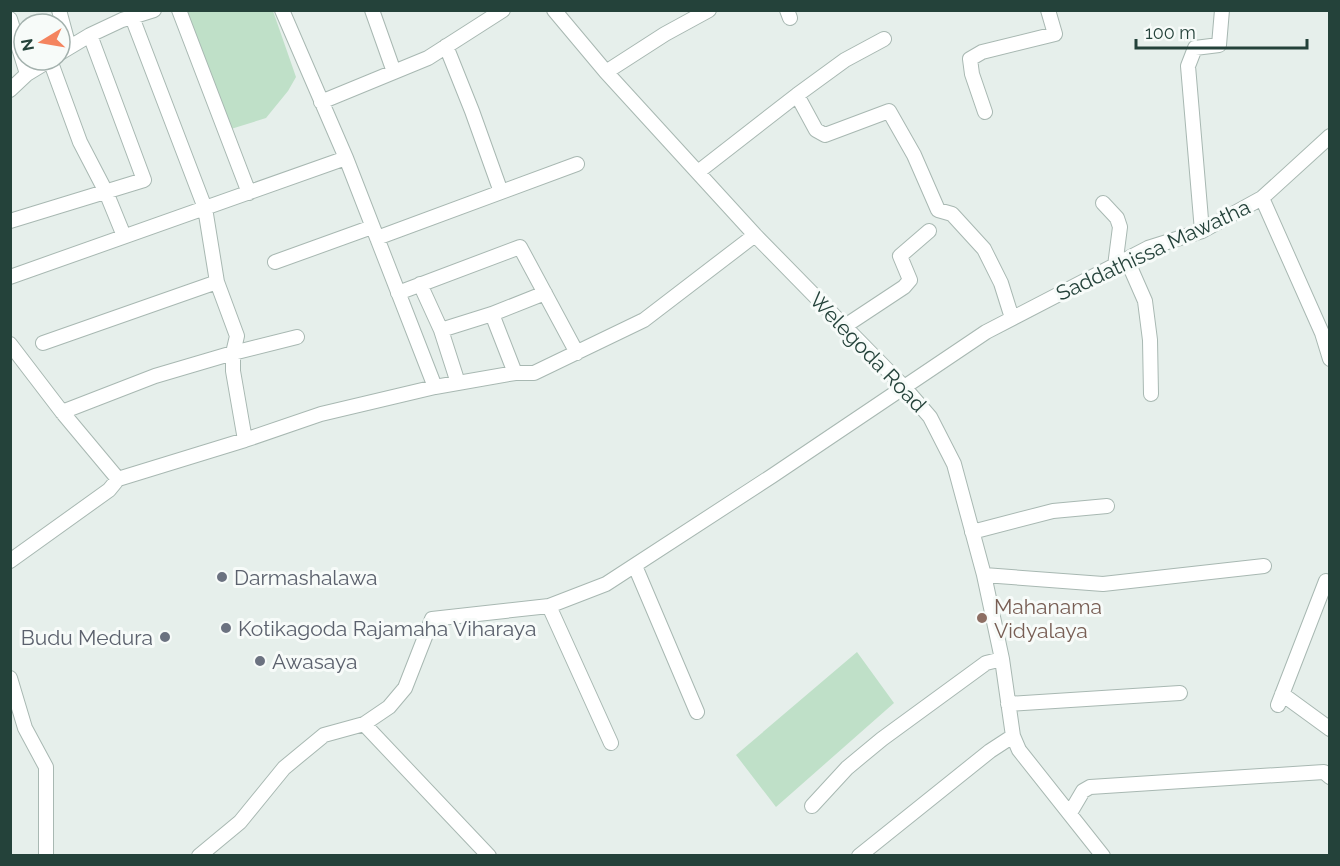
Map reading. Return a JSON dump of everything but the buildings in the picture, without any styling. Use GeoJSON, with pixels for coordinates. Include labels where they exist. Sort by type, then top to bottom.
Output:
{"type":"FeatureCollection","features":[{"type":"Feature","properties":{"kind":"street"},"geometry":{"type":"LineString","coordinates":[[72,46],[124,16],[154,10]]}},
{"type":"Feature","properties":{"kind":"street"},"geometry":{"type":"LineString","coordinates":[[179,10],[249,193]]}},
{"type":"Feature","properties":{"kind":"street"},"geometry":{"type":"LineString","coordinates":[[282,10],[346,158],[435,387]]}},
{"type":"Feature","properties":{"kind":"street"},"geometry":{"type":"LineString","coordinates":[[372,10],[394,72]]}},
{"type":"Feature","properties":{"kind":"street"},"geometry":{"type":"LineString","coordinates":[[321,102],[428,58],[503,10]]}},
{"type":"Feature","properties":{"kind":"street","name":"Welegoda Road"},"geometry":{"type":"LineString","coordinates":[[554,10],[606,72],[755,234],[904,387],[930,417],[954,464],[984,575],[1002,659],[1013,736],[1019,750],[1103,855]]}},
{"type":"Feature","properties":{"kind":"street"},"geometry":{"type":"LineString","coordinates":[[606,72],[665,34],[709,10]]}},
{"type":"Feature","properties":{"kind":"street"},"geometry":{"type":"LineString","coordinates":[[985,111],[972,74],[970,58],[982,52],[1055,34],[1048,10]]}},
{"type":"Feature","properties":{"kind":"street"},"geometry":{"type":"LineString","coordinates":[[1202,231],[1188,66],[1195,48],[1219,45],[1222,10]]}},
{"type":"Feature","properties":{"kind":"street"},"geometry":{"type":"LineString","coordinates":[[124,16],[205,208],[217,282],[237,336],[233,353],[233,371],[245,440]]}},
{"type":"Feature","properties":{"kind":"street"},"geometry":{"type":"LineString","coordinates":[[10,19],[27,74]]}},
{"type":"Feature","properties":{"kind":"street"},"geometry":{"type":"LineString","coordinates":[[10,221],[144,180],[90,35]]}},
{"type":"Feature","properties":{"kind":"street"},"geometry":{"type":"LineString","coordinates":[[698,172],[845,60],[884,39]]}},
{"type":"Feature","properties":{"kind":"street"},"geometry":{"type":"LineString","coordinates":[[446,46],[501,192]]}},
{"type":"Feature","properties":{"kind":"street"},"geometry":{"type":"LineString","coordinates":[[10,90],[30,72]]}},
{"type":"Feature","properties":{"kind":"street"},"geometry":{"type":"LineString","coordinates":[[54,72],[80,142],[106,192],[124,236]]}},
{"type":"Feature","properties":{"kind":"street"},"geometry":{"type":"LineString","coordinates":[[797,95],[816,130],[825,135],[889,111],[915,155],[938,210],[952,214],[984,249],[1001,283],[1012,318]]}},
{"type":"Feature","properties":{"kind":"street","name":"Saddathissa Mawatha"},"geometry":{"type":"LineString","coordinates":[[364,724],[389,707],[405,688],[432,619],[549,606],[606,584],[986,332],[1149,248],[1202,231],[1262,198],[1329,136]]}},
{"type":"Feature","properties":{"kind":"street"},"geometry":{"type":"LineString","coordinates":[[10,277],[346,158]]}},
{"type":"Feature","properties":{"kind":"street"},"geometry":{"type":"LineString","coordinates":[[275,262],[501,192],[577,164]]}},
{"type":"Feature","properties":{"kind":"street"},"geometry":{"type":"LineString","coordinates":[[1262,198],[1326,332],[1329,359]]}},
{"type":"Feature","properties":{"kind":"street"},"geometry":{"type":"LineString","coordinates":[[1102,203],[1117,218],[1120,227],[1121,263],[1145,301],[1150,340],[1151,394]]}},
{"type":"Feature","properties":{"kind":"street"},"geometry":{"type":"LineString","coordinates":[[845,326],[904,287],[910,280],[900,256],[929,231]]}},
{"type":"Feature","properties":{"kind":"street"},"geometry":{"type":"LineString","coordinates":[[10,561],[109,490],[118,479],[321,414],[435,387],[515,373],[534,373],[644,320],[755,234]]}},
{"type":"Feature","properties":{"kind":"street"},"geometry":{"type":"LineString","coordinates":[[398,292],[520,247],[577,353]]}},
{"type":"Feature","properties":{"kind":"street"},"geometry":{"type":"LineString","coordinates":[[43,343],[217,282]]}},
{"type":"Feature","properties":{"kind":"street"},"geometry":{"type":"LineString","coordinates":[[420,284],[441,330],[458,383]]}},
{"type":"Feature","properties":{"kind":"street"},"geometry":{"type":"LineString","coordinates":[[441,330],[492,314],[545,293]]}},
{"type":"Feature","properties":{"kind":"street"},"geometry":{"type":"LineString","coordinates":[[492,314],[515,373]]}},
{"type":"Feature","properties":{"kind":"street"},"geometry":{"type":"LineString","coordinates":[[62,412],[155,376],[297,337]]}},
{"type":"Feature","properties":{"kind":"street"},"geometry":{"type":"LineString","coordinates":[[10,344],[62,412],[118,479]]}},
{"type":"Feature","properties":{"kind":"street"},"geometry":{"type":"LineString","coordinates":[[972,532],[1053,511],[1107,506]]}},
{"type":"Feature","properties":{"kind":"street"},"geometry":{"type":"LineString","coordinates":[[635,566],[697,712]]}},
{"type":"Feature","properties":{"kind":"street"},"geometry":{"type":"LineString","coordinates":[[984,575],[1103,584],[1264,566]]}},
{"type":"Feature","properties":{"kind":"street"},"geometry":{"type":"LineString","coordinates":[[1326,581],[1280,700],[1329,729]]}},
{"type":"Feature","properties":{"kind":"street"},"geometry":{"type":"LineString","coordinates":[[549,606],[611,743]]}},
{"type":"Feature","properties":{"kind":"street"},"geometry":{"type":"LineString","coordinates":[[812,806],[847,768],[882,740],[986,663],[1002,659]]}},
{"type":"Feature","properties":{"kind":"street"},"geometry":{"type":"LineString","coordinates":[[10,678],[25,728],[46,767],[46,855]]}},
{"type":"Feature","properties":{"kind":"street"},"geometry":{"type":"LineString","coordinates":[[1008,704],[1180,693]]}},
{"type":"Feature","properties":{"kind":"street"},"geometry":{"type":"LineString","coordinates":[[199,855],[240,822],[284,768],[324,735],[364,724],[489,855]]}},
{"type":"Feature","properties":{"kind":"street"},"geometry":{"type":"LineString","coordinates":[[859,855],[990,751],[1013,736]]}},
{"type":"Feature","properties":{"kind":"street"},"geometry":{"type":"LineString","coordinates":[[1071,813],[1083,791],[1090,787],[1324,772],[1329,777]]}},
{"type":"Feature","properties":{"kind":"green space"},"geometry":{"type":"Polygon","coordinates":[[[184,11],[273,11],[296,77],[288,91],[266,118],[231,129],[184,11]]]}},
{"type":"Feature","properties":{"kind":"green space"},"geometry":{"type":"Polygon","coordinates":[[[857,652],[894,703],[776,807],[736,755],[857,652]]]}},
{"type":"Feature","properties":{"kind":"place","name":"Darmashalawa"},"geometry":{"type":"Point","coordinates":[222,577]}},
{"type":"Feature","properties":{"kind":"place","name":"Mahanama Vidyalaya"},"geometry":{"type":"Point","coordinates":[982,618]}},
{"type":"Feature","properties":{"kind":"place","name":"Kotikagoda Rajamaha Viharaya"},"geometry":{"type":"Point","coordinates":[226,628]}},
{"type":"Feature","properties":{"kind":"place","name":"Budu Medura"},"geometry":{"type":"Point","coordinates":[165,637]}},
{"type":"Feature","properties":{"kind":"place","name":"Awasaya"},"geometry":{"type":"Point","coordinates":[260,661]}}]}
